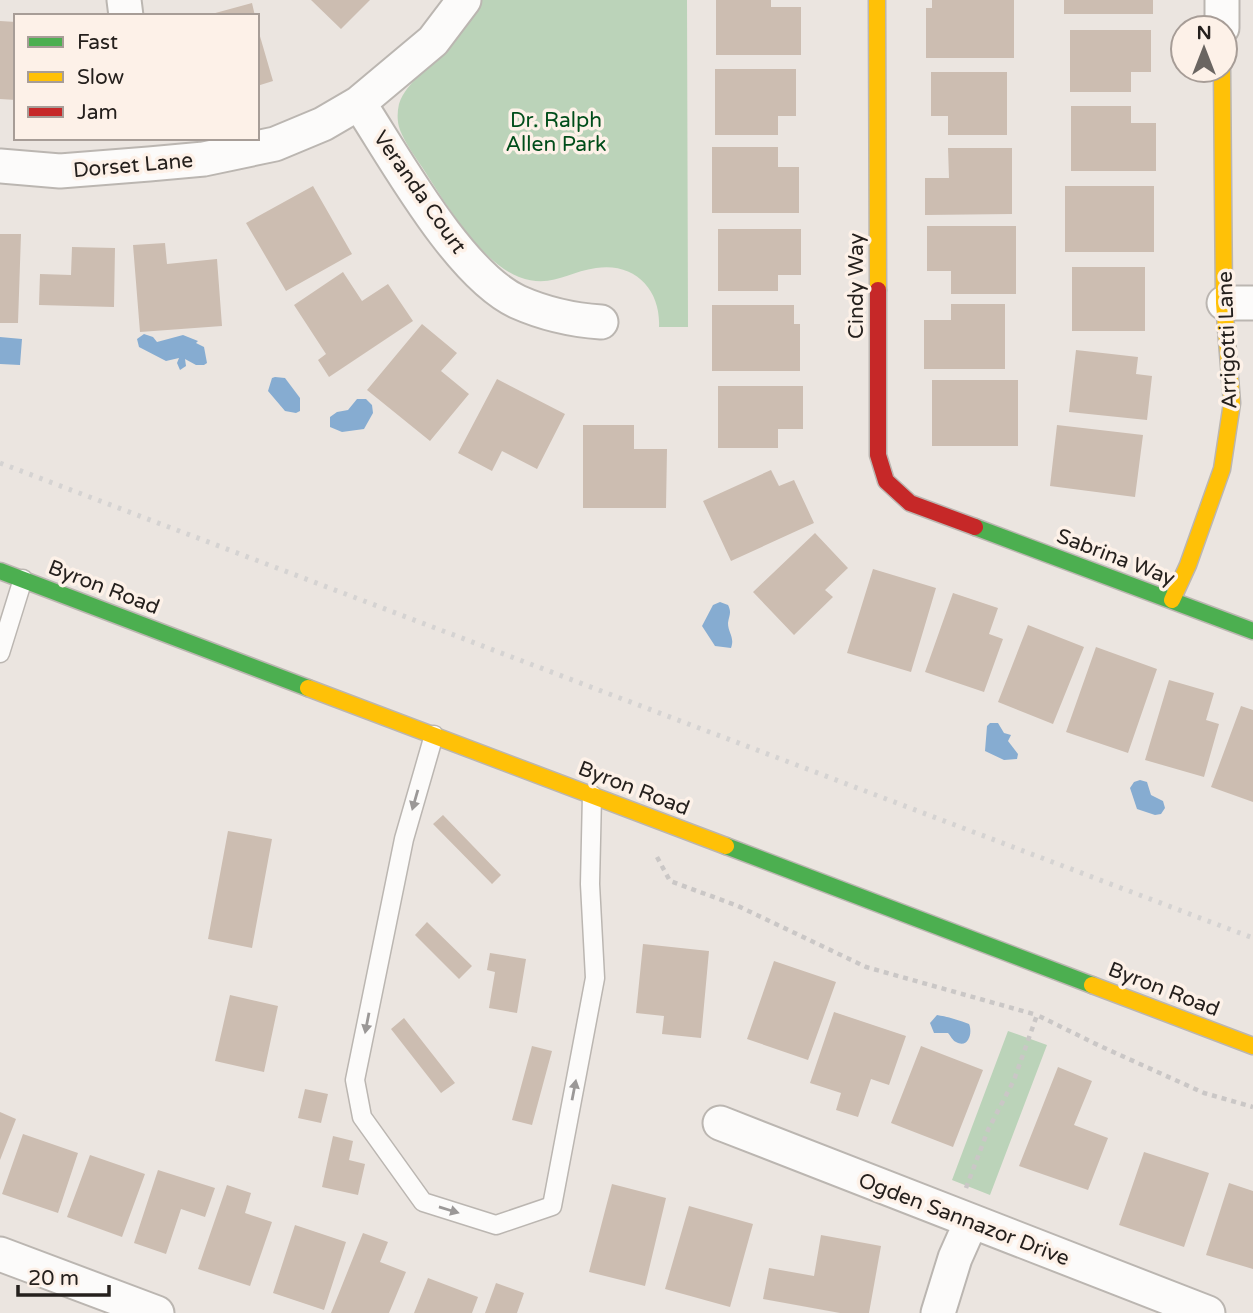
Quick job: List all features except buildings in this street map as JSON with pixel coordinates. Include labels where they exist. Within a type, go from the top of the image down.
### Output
[{"type":"street","name":"Dorset Lane","points":[[0,166],[60,171],[147,151],[204,159],[275,144],[323,124],[359,103],[433,41],[464,0]]},
{"type":"street","name":"Cindy Way","points":[[877,0],[878,455],[886,481],[910,502],[964,523]]},
{"type":"street","name":"Arrigotti Lane","points":[[1171,600],[1188,565],[1222,469],[1232,403],[1238,303],[1223,84]]},
{"type":"street","name":"Veranda Court","points":[[359,103],[450,242],[494,286],[517,301],[567,319],[601,322]]},
{"type":"street","name":"Sabrina Way","points":[[964,523],[1253,631]]},
{"type":"street","name":"Byron Road","points":[[0,571],[1253,1046]]},
{"type":"street","name":"Ogden Sannazor Drive","points":[[720,1123],[1208,1313]]},
{"type":"street","points":[[938,1313],[955,1258],[961,1218]]},
{"type":"street","points":[[0,1254],[157,1313]]},
{"type":"lane","points":[[0,651],[23,579]]},
{"type":"lane","points":[[434,735],[404,839],[355,1080],[362,1117],[423,1202],[496,1225],[552,1206],[595,978],[590,884],[592,795]]},
{"type":"path","points":[[657,857],[670,881],[738,906],[866,967],[1037,1015],[1204,1093],[1253,1107]]},
{"type":"path","points":[[961,1218],[970,1181],[988,1130],[1014,1080],[1037,1015]]},
{"type":"green space","name":"Dr. Ralph Allen Park","points":[[480,0],[687,0],[688,327],[659,327],[655,301],[650,290],[634,274],[623,269],[596,268],[540,281],[519,277],[505,269],[490,258],[464,229],[410,149],[398,121],[398,107],[402,96],[446,48]]},
{"type":"green space","points":[[1008,1031],[1047,1045],[990,1195],[952,1180]]},
{"type":"water","points":[[144,334],[153,337],[157,342],[183,335],[198,341],[196,343],[204,347],[207,363],[196,365],[185,359],[186,366],[180,370],[177,363],[179,358],[166,361],[139,347],[137,339]]},
{"type":"water","points":[[0,337],[22,339],[20,365],[0,364]]},
{"type":"water","points":[[272,378],[285,378],[300,398],[300,411],[285,411],[268,391]]},
{"type":"water","points":[[357,399],[366,399],[372,405],[373,413],[364,429],[342,432],[330,427],[330,417],[337,412],[348,410]]},
{"type":"water","points":[[720,602],[728,605],[730,610],[728,623],[731,648],[715,646],[702,626],[713,605]]},
{"type":"water","points":[[990,723],[998,723],[1004,733],[1011,735],[1008,741],[1018,754],[1017,759],[1004,760],[985,751],[987,726]]},
{"type":"water","points":[[1134,782],[1147,782],[1151,795],[1163,801],[1165,808],[1161,814],[1155,815],[1137,809],[1130,788]]},
{"type":"water","points":[[937,1015],[969,1024],[970,1035],[966,1042],[956,1042],[948,1033],[934,1033],[930,1023]]},
{"type":"railway","points":[[0,463],[1253,938]]},
{"type":"traffic: fast","points":[[975,527],[1253,631]]},
{"type":"traffic: fast","points":[[0,571],[308,688]]},
{"type":"traffic: fast","points":[[726,846],[1092,985]]},
{"type":"traffic: slow","points":[[877,0],[878,290]]},
{"type":"traffic: slow","points":[[1172,600],[1188,565],[1222,469],[1232,403],[1224,303],[1222,84]]},
{"type":"traffic: slow","points":[[308,688],[726,846]]},
{"type":"traffic: slow","points":[[1092,985],[1253,1046]]},
{"type":"traffic: jam","points":[[878,290],[878,455],[886,481],[910,503],[975,527]]}]
